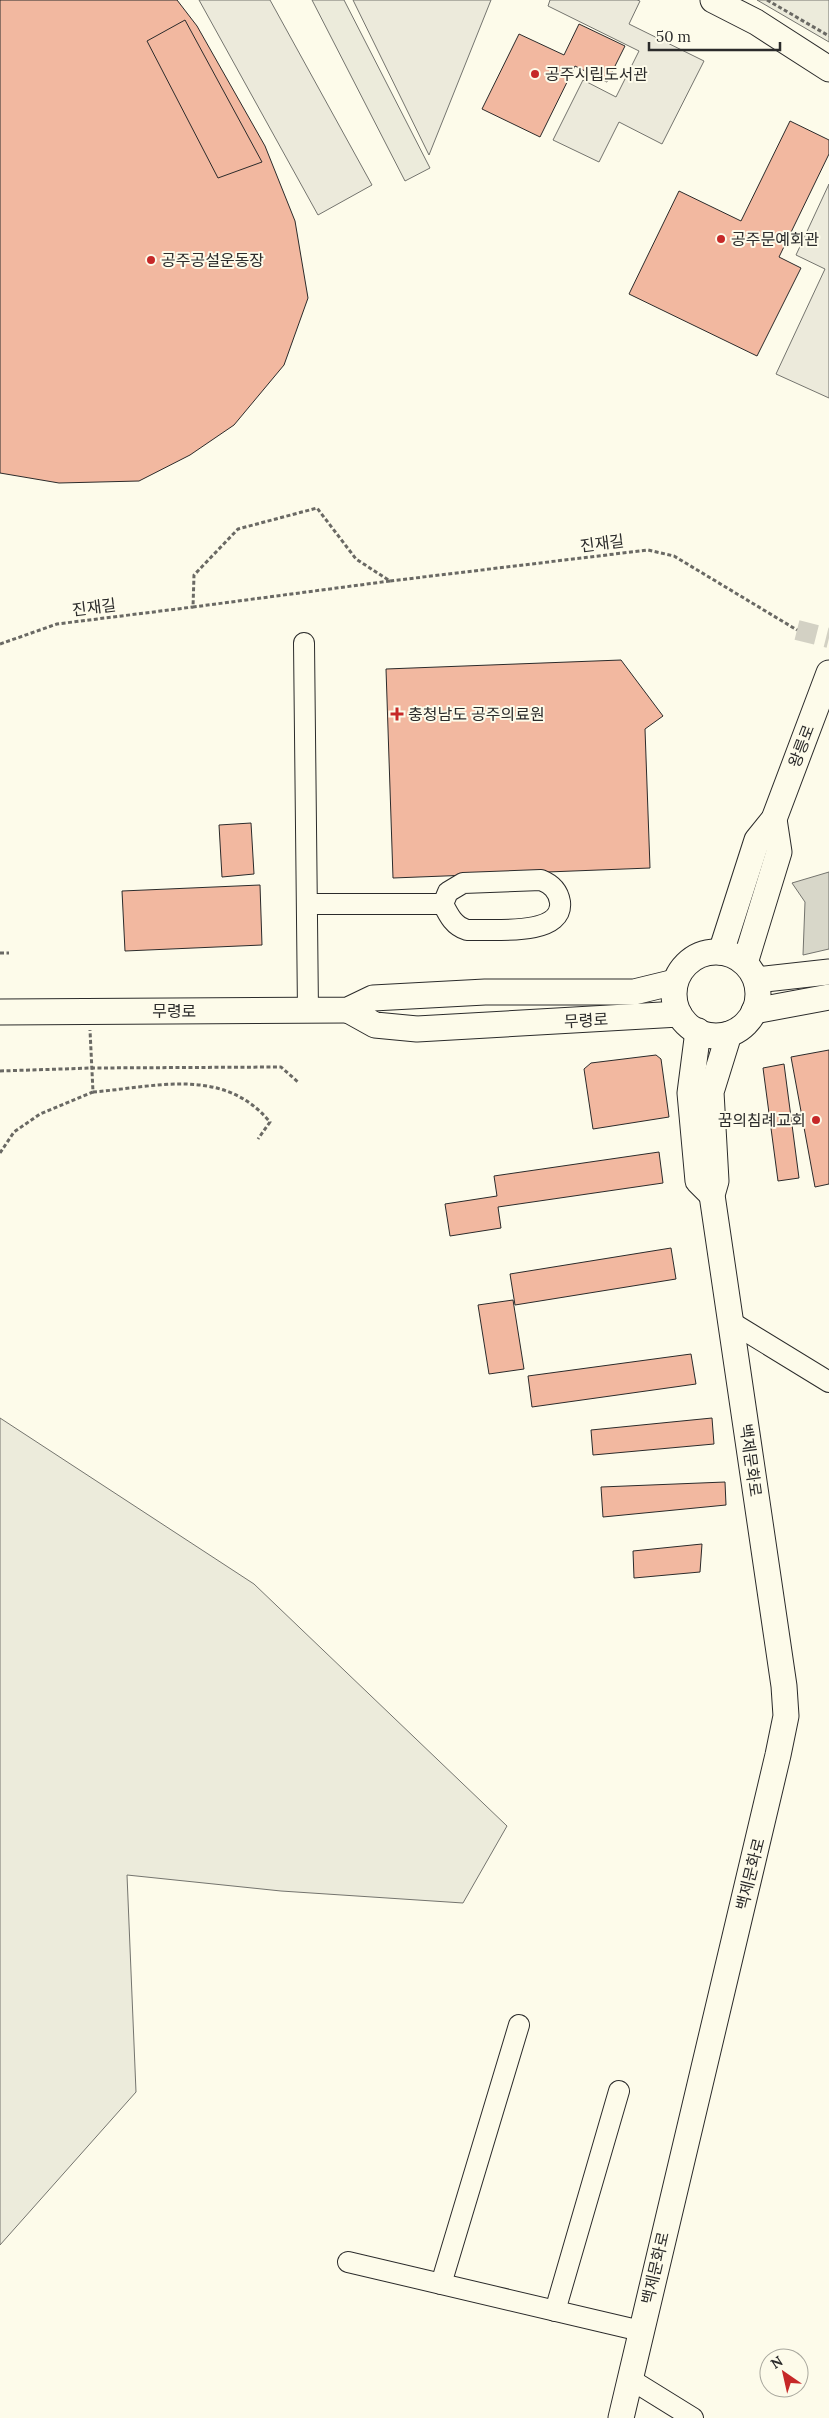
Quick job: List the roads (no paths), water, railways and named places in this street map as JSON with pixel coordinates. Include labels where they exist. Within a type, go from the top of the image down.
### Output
[{"type":"main road","points":[[713,0],[756,22],[829,69]]},
{"type":"main road","name":"왕릉로","points":[[721,952],[757,840],[774,819],[829,673]]},
{"type":"main road","name":"왕릉로","points":[[750,971],[779,852],[774,819]]},
{"type":"main road","points":[[709,952],[721,952],[734,956],[750,971],[757,1000],[754,1011],[748,1021],[729,1034],[708,1035],[698,1031],[687,1025],[679,1014],[675,1004],[675,982],[680,972],[693,959],[709,952]]},
{"type":"main road","points":[[750,971],[829,972]]},
{"type":"main road","name":"무령로","points":[[0,1012],[348,1010],[373,998],[485,992],[634,992],[675,982]]},
{"type":"main road","points":[[754,1011],[829,997]]},
{"type":"main road","name":"무령로","points":[[348,1010],[375,1025],[417,1029],[679,1014]]},
{"type":"main road","name":"백제문화로","points":[[698,1031],[690,1093],[698,1181],[712,1195]]},
{"type":"main road","name":"백제문화로","points":[[621,2418],[786,1716],[783,1676],[712,1195],[716,1181],[710,1092],[729,1034]]},
{"type":"street","points":[[304,643],[308,1011]]},
{"type":"street","points":[[541,880],[551,885],[559,896],[560,905],[557,916],[547,925],[467,930],[460,928],[450,917],[444,904],[448,892],[464,883],[541,880]]},
{"type":"street","points":[[307,904],[444,904]]},
{"type":"street","points":[[731,1322],[829,1382]]},
{"type":"street","points":[[440,2284],[519,2025]]},
{"type":"street","points":[[555,2311],[619,2091]]},
{"type":"street","points":[[348,2262],[641,2331]]},
{"type":"street","points":[[630,2379],[692,2418]]},
{"type":"tunnel","points":[[797,630],[829,638]]},
{"type":"place","name":"공주시립도서관","points":[[535,74]]},
{"type":"place","name":"공주문예회관","points":[[721,239]]},
{"type":"place","name":"공주공설운동장","points":[[151,260]]},
{"type":"place","name":"충청남도 공주의료원","points":[[397,714]]},
{"type":"place","name":"꿈의침례교회","points":[[816,1120]]}]
